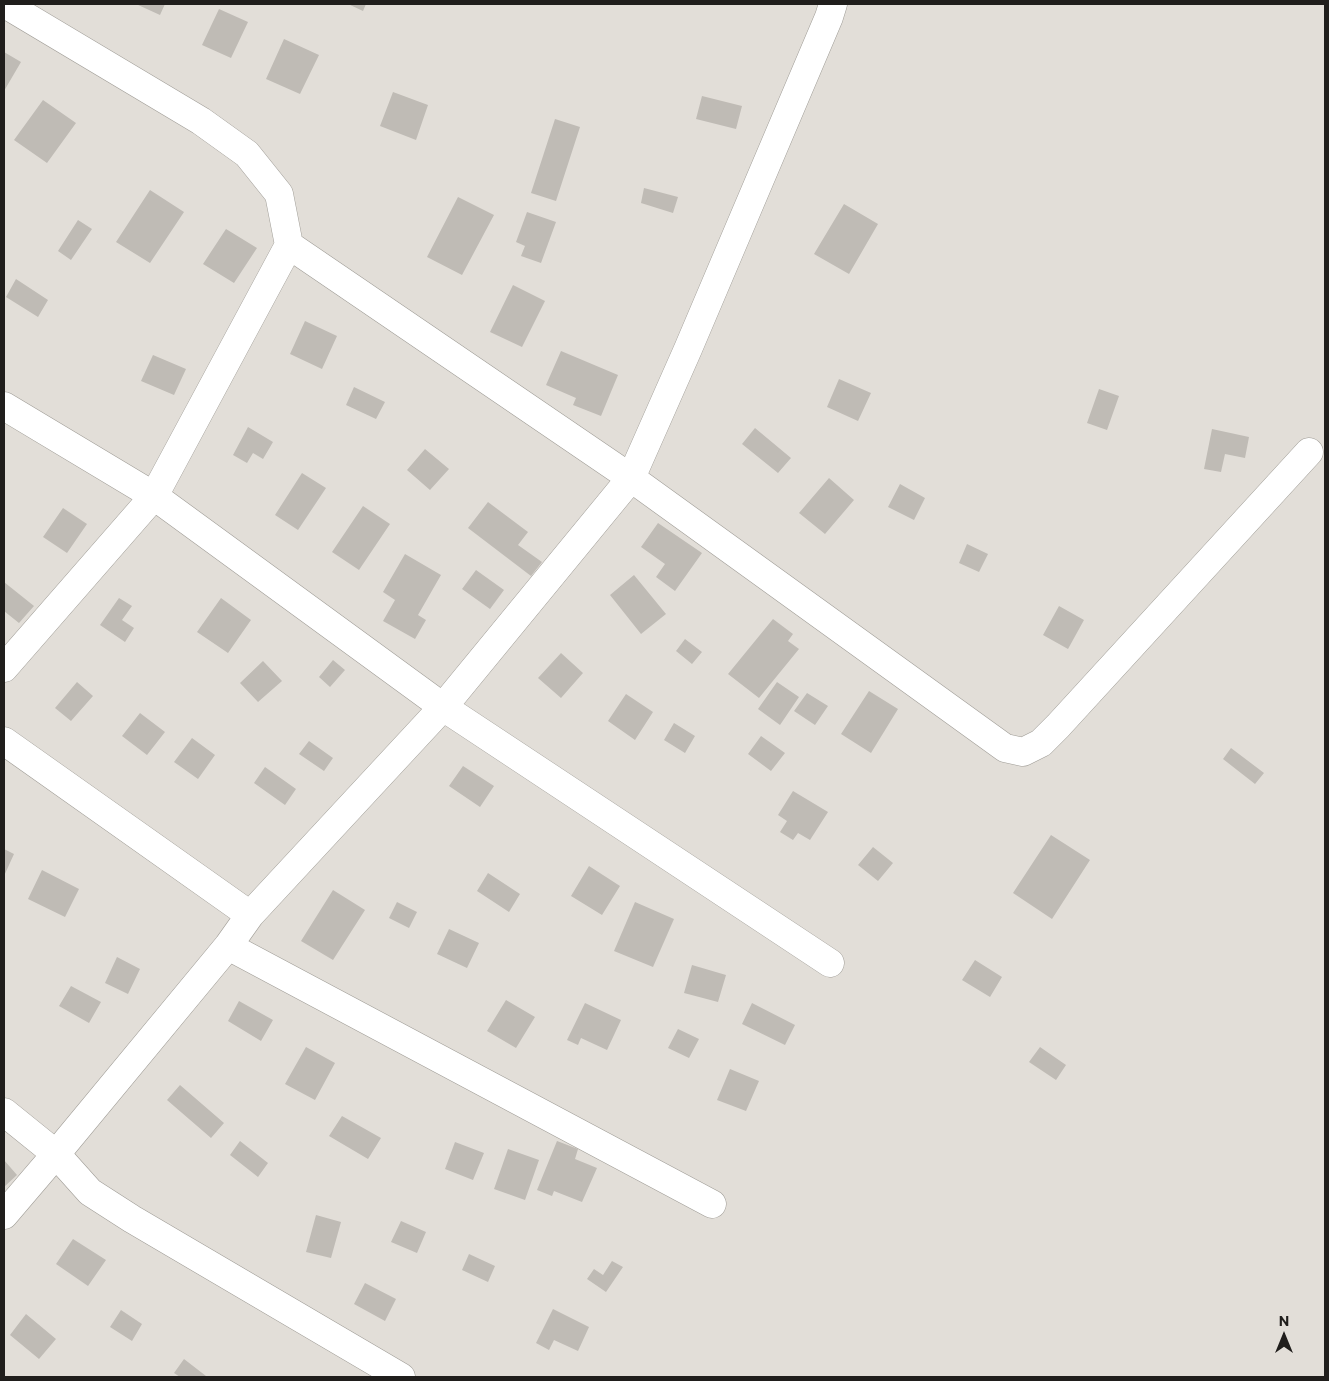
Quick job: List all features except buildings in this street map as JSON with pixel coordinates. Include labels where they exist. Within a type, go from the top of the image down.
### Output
[{"type":"street","points":[[4,668],[154,496],[289,245],[279,194],[247,154],[202,122],[5,4]]},
{"type":"street","points":[[4,1215],[228,946],[250,915],[443,707],[631,478],[688,349],[833,4]]},
{"type":"street","points":[[289,245],[631,478],[1005,748],[1024,752],[1041,743],[1058,726],[1309,452]]},
{"type":"street","points":[[4,406],[154,496],[443,707],[830,963]]},
{"type":"street","points":[[4,741],[250,915]]},
{"type":"street","points":[[228,946],[712,1204]]},
{"type":"street","points":[[4,1112],[56,1154],[90,1192],[140,1224],[401,1377]]}]
